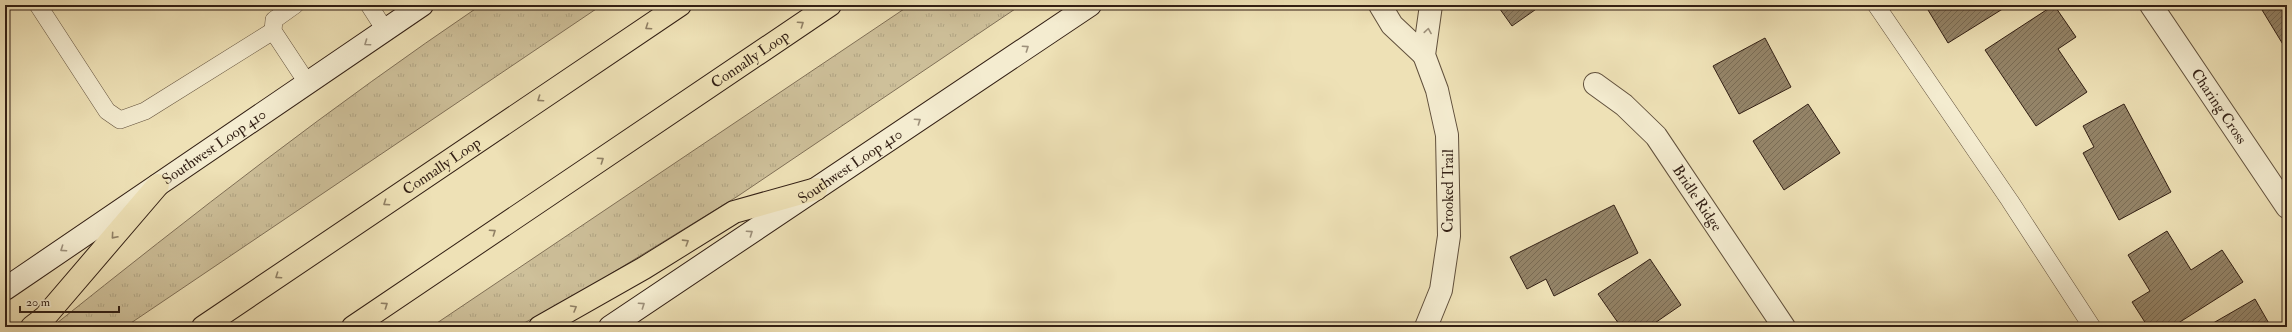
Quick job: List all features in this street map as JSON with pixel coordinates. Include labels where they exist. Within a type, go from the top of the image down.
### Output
[{"type":"highway","name":"Connally Loop","points":[[203,327],[680,5]]},
{"type":"highway","name":"Connally Loop","points":[[353,327],[830,5]]},
{"type":"highway","points":[[32,327],[45,316],[158,185]]},
{"type":"highway","points":[[540,327],[644,268],[734,212],[816,189]]},
{"type":"main road","name":"Southwest Loop 410","points":[[5,289],[422,5]]},
{"type":"main road","name":"Southwest Loop 410","points":[[610,327],[1090,5]]},
{"type":"main road","name":"Crooked Trail","points":[[1380,5],[1392,25],[1424,55],[1437,90],[1447,135],[1449,236],[1441,290],[1426,327]]},
{"type":"main road","name":"Crooked Trail","points":[[1424,55],[1431,5]]},
{"type":"main road","name":"Charing Cross","points":[[2151,5],[2287,207]]},
{"type":"main road","name":"Bridle Ridge","points":[[1595,84],[1624,105],[1656,136],[1784,327]]},
{"type":"lane","points":[[38,5],[108,111],[120,120],[145,111],[273,31]]},
{"type":"lane","points":[[296,5],[274,20],[273,31],[308,84]]},
{"type":"lane","points":[[368,5],[385,30]]},
{"type":"lane","points":[[1876,5],[2010,201],[2092,327]]},
{"type":"green space","points":[[481,5],[602,5],[125,327],[52,327],[317,121]]},
{"type":"green space","points":[[910,5],[1021,5],[738,196],[586,289],[517,327],[431,327]]},
{"type":"building","points":[[1497,5],[1542,5],[1512,26]]},
{"type":"building","points":[[1925,5],[2009,5],[1948,43]]},
{"type":"building","points":[[2054,5],[2076,37],[2058,49],[2087,92],[2036,126],[1985,50]]},
{"type":"building","points":[[2259,5],[2287,5],[2287,51]]},
{"type":"building","points":[[1765,38],[1791,87],[1739,114],[1713,66]]},
{"type":"building","points":[[1808,104],[1840,153],[1784,190],[1753,141]]},
{"type":"building","points":[[2124,104],[2171,192],[2119,220],[2083,153],[2094,147],[2083,126]]},
{"type":"building","points":[[1614,205],[1638,253],[1554,296],[1546,279],[1527,289],[1510,257]]},
{"type":"building","points":[[2167,231],[2191,270],[2222,250],[2243,282],[2172,327],[2148,327],[2132,302],[2150,291],[2128,255]]},
{"type":"building","points":[[1650,259],[1681,305],[1649,327],[1621,327],[1598,294]]},
{"type":"building","points":[[2255,299],[2271,327],[2208,326]]}]
